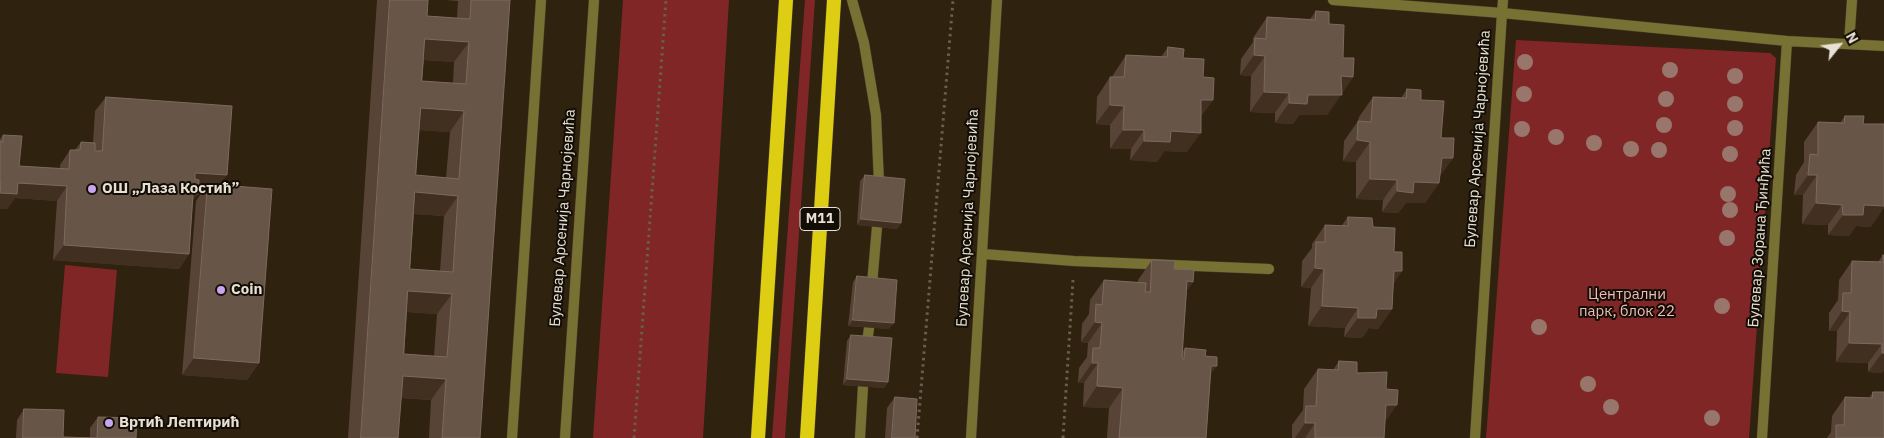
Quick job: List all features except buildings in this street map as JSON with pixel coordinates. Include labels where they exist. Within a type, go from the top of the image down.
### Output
[{"type":"highway","points":[[758,438],[786,0]]},
{"type":"highway","name":"M11","points":[[806,438],[834,0]]},
{"type":"street","points":[[512,438],[541,0]]},
{"type":"street","name":"Булевар Арсенија Чарнојевића","points":[[565,438],[594,0]]},
{"type":"street","points":[[852,0],[864,43],[876,115],[879,183]]},
{"type":"street","name":"Булевар Арсенија Чарнојевића","points":[[971,438],[996,0]]},
{"type":"street","name":"Булевар Арсенија Чарнојевића","points":[[1332,0],[1502,13],[1475,438]]},
{"type":"street","points":[[1503,0],[1502,13],[1787,41],[1884,46]]},
{"type":"street","points":[[1849,44],[1852,0]]},
{"type":"street","name":"Булевар Зорана Ђинђића","points":[[1762,438],[1787,41]]},
{"type":"street","points":[[872,284],[877,227]]},
{"type":"street","points":[[983,254],[1074,262],[1269,270]]},
{"type":"street","points":[[867,343],[869,328]]},
{"type":"street","points":[[860,438],[863,386]]},
{"type":"path","points":[[634,438],[666,0]]},
{"type":"path","points":[[917,438],[953,0]]},
{"type":"path","points":[[1062,438],[1074,262]]},
{"type":"green space","points":[[623,0],[729,0],[703,438],[593,438]]},
{"type":"green space","points":[[805,0],[815,0],[785,438],[772,438]]},
{"type":"green space","name":"Централни парк, блок 22","points":[[1516,40],[1770,53],[1776,58],[1749,438],[1486,438]]},
{"type":"green space","points":[[65,265],[117,270],[108,377],[56,373]]},
{"type":"place","name":"ОШ „Лаза Костић”","points":[[92,189]]},
{"type":"place","name":"Coin","points":[[221,290]]},
{"type":"place","name":"Вртић Лептирић","points":[[109,423]]}]
